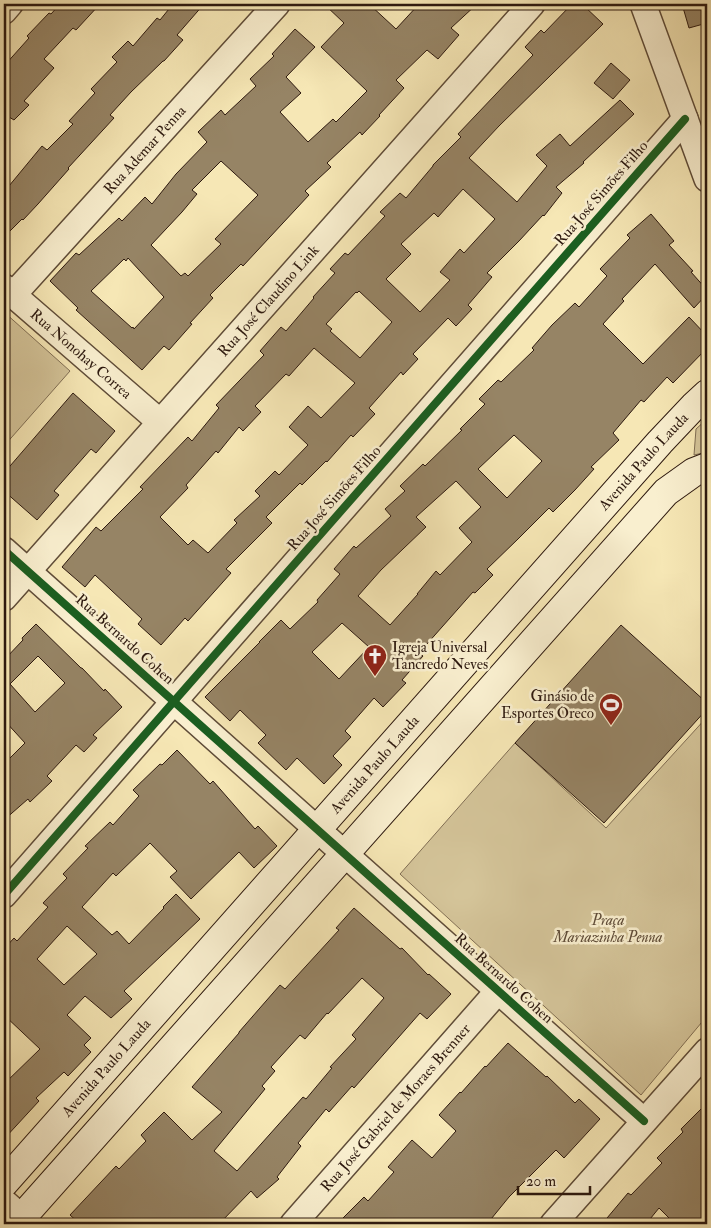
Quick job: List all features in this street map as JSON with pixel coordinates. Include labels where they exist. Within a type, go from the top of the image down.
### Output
[{"type":"main road","name":"Avenida Paulo Lauda","points":[[4,1183],[660,442],[707,394]]},
{"type":"main road","points":[[17,1217],[345,854],[666,492],[694,472],[707,468]]},
{"type":"street","points":[[4,11],[10,4]]},
{"type":"street","name":"Rua Ademar Penna","points":[[9,291],[277,4]]},
{"type":"street","name":"Rua José Claudino Link","points":[[4,598],[532,4]]},
{"type":"street","points":[[643,4],[707,179]]},
{"type":"street","name":"Rua José Simões Filho","points":[[4,895],[685,119]]},
{"type":"street","name":"Rua Nonohay Correa","points":[[9,291],[160,422]]},
{"type":"street","name":"Rua Bernardo Cohen","points":[[4,550],[644,1121]]},
{"type":"street","name":"Rua José Gabriel de Moraes Brenner","points":[[293,1224],[498,990]]},
{"type":"street","points":[[553,1224],[707,1051]]},
{"type":"green space","points":[[4,312],[70,371],[4,446]]},
{"type":"green space","points":[[707,419],[707,452],[694,455],[696,429]]},
{"type":"green space","name":"Praça Mariazinha Penna","points":[[707,717],[707,1016],[641,1095],[400,874],[515,743],[606,828]]},
{"type":"building","points":[[60,4],[100,4],[76,30],[73,28],[44,59],[54,68],[24,101],[29,105],[14,120],[9,117],[4,123],[4,66],[29,38],[27,36]]},
{"type":"building","points":[[173,4],[204,4],[177,35],[183,40],[110,115],[114,118],[38,204],[4,237],[4,192],[42,146],[47,150],[73,124],[69,121],[95,93],[91,89],[117,62],[112,57],[128,41],[133,46],[157,18],[160,20]]},
{"type":"building","points":[[324,4],[369,4],[396,29],[419,4],[477,4],[451,28],[459,35],[438,59],[427,50],[396,80],[404,88],[380,116],[362,135],[360,132],[327,163],[331,167],[305,191],[309,195],[243,266],[241,264],[210,295],[213,298],[169,350],[164,346],[142,370],[76,310],[78,308],[50,281],[76,253],[79,255],[119,218],[122,221],[145,197],[152,204],[176,174],[207,142],[198,132],[221,110],[225,115],[256,86],[250,79],[274,56],[272,54],[295,29],[315,47],[286,77],[301,93],[280,112],[308,142],[333,119],[336,122],[367,91],[321,47],[344,23]],"holes":[[[221,161],[258,195],[215,239],[221,244],[188,276],[185,273],[181,276],[151,245],[197,194],[192,190]],[[128,258],[164,297],[134,329],[91,291],[124,259],[126,261]]]},
{"type":"building","points":[[572,4],[582,4],[603,24],[469,158],[517,202],[547,166],[536,155],[560,134],[570,146],[620,100],[634,114],[584,163],[556,187],[562,193],[544,216],[487,273],[492,277],[468,305],[472,309],[456,326],[448,318],[413,354],[418,359],[403,375],[401,372],[369,408],[375,414],[353,437],[351,435],[327,462],[302,485],[300,483],[266,517],[272,523],[226,569],[231,573],[188,621],[185,618],[161,645],[138,624],[142,619],[95,575],[85,587],[62,567],[96,527],[101,531],[143,489],[140,487],[188,437],[192,441],[219,408],[216,405],[264,355],[260,351],[281,327],[286,331],[335,273],[330,269],[345,253],[348,255],[385,216],[380,212],[400,193],[406,198],[433,165],[461,137],[458,134],[533,55],[525,47],[541,30],[544,33]],"holes":[[[463,189],[495,219],[464,253],[460,249],[440,272],[450,280],[420,312],[386,279],[411,254],[401,244],[434,213],[438,217]],[[359,291],[392,322],[360,358],[330,331],[332,329],[326,324]],[[314,348],[355,383],[321,418],[308,406],[289,427],[308,445],[279,475],[275,471],[255,491],[260,496],[234,520],[237,523],[208,553],[193,540],[188,545],[160,517],[188,488],[186,485],[216,451],[218,453],[239,427],[243,431],[261,412],[255,406],[286,374],[289,376]]]},
{"type":"building","points":[[682,4],[707,4],[707,23],[689,28]]},
{"type":"building","points":[[611,63],[630,80],[613,99],[594,83]]},
{"type":"building","points":[[651,214],[674,241],[669,245],[693,271],[691,272],[707,290],[707,294],[694,308],[655,264],[622,299],[624,301],[603,324],[643,364],[689,317],[707,336],[707,348],[673,383],[667,377],[644,402],[641,400],[613,433],[619,440],[591,467],[594,469],[575,490],[553,512],[549,508],[487,569],[493,575],[475,593],[473,592],[419,653],[423,656],[402,680],[406,683],[383,707],[374,698],[345,731],[351,737],[333,756],[342,765],[324,784],[297,758],[286,770],[258,743],[266,735],[240,710],[230,721],[205,697],[281,620],[290,629],[318,602],[317,600],[340,574],[334,569],[354,546],[356,548],[391,516],[385,509],[405,491],[400,486],[423,464],[425,466],[462,430],[460,429],[485,404],[479,399],[498,380],[501,382],[534,350],[532,348],[552,325],[575,303],[579,307],[607,276],[600,269],[630,238],[627,235]],"holes":[[[514,435],[542,461],[507,498],[478,469]],[[456,481],[481,507],[459,528],[472,542],[440,575],[436,571],[390,625],[358,596],[381,570],[426,527],[416,517]],[[342,623],[369,647],[339,679],[312,652]]]},
{"type":"building","points":[[73,393],[115,431],[96,453],[91,449],[54,491],[59,495],[37,520],[4,491],[4,473]]},
{"type":"building","points":[[36,624],[122,707],[93,735],[97,738],[84,752],[76,745],[47,776],[52,781],[30,802],[28,799],[4,820],[4,764],[25,743],[4,720],[4,660],[23,640],[22,638]],"holes":[[[38,656],[65,683],[35,712],[10,684]]]},
{"type":"building","name":"Ginásio de Esportes Oreco","points":[[621,625],[707,703],[707,709],[604,823],[515,743]]},
{"type":"building","points":[[177,750],[210,784],[213,781],[255,829],[258,826],[277,846],[254,868],[239,852],[191,899],[170,877],[177,871],[150,843],[116,876],[113,873],[82,907],[112,935],[117,931],[129,944],[176,894],[200,919],[124,991],[132,999],[111,1018],[85,996],[67,1015],[91,1038],[84,1045],[91,1052],[68,1076],[64,1072],[36,1098],[39,1101],[4,1139],[4,1084],[40,1049],[4,1015],[4,949],[14,938],[17,941],[48,907],[43,903],[67,878],[63,874],[88,848],[85,846],[110,822],[113,825],[139,796],[133,790],[160,764],[162,765]],"holes":[[[67,926],[97,954],[64,985],[37,959]]]},
{"type":"building","points":[[354,908],[400,949],[402,948],[428,975],[451,994],[427,1019],[420,1013],[354,1088],[352,1086],[329,1112],[326,1109],[298,1143],[301,1146],[277,1177],[279,1179],[257,1198],[251,1191],[219,1224],[80,1224],[70,1215],[116,1166],[119,1169],[146,1141],[141,1135],[164,1112],[192,1140],[222,1112],[192,1087],[280,985],[285,989],[339,930],[336,928]],"holes":[[[362,978],[384,998],[352,1035],[356,1039],[330,1067],[332,1068],[306,1099],[303,1097],[237,1171],[214,1151],[265,1089],[262,1086],[275,1071],[271,1067],[300,1035],[305,1039],[327,1013]]]},
{"type":"building","points":[[508,1043],[575,1103],[579,1099],[600,1119],[564,1158],[556,1150],[509,1197],[487,1224],[337,1224],[364,1197],[368,1201],[394,1172],[388,1167],[412,1140],[432,1158],[456,1131],[439,1115]]},
{"type":"building","points":[[707,1103],[707,1224],[675,1224],[659,1208],[646,1224],[602,1224],[628,1193],[631,1195],[662,1163],[657,1158],[683,1132],[681,1129]]},
{"type":"cycle path","points":[[4,895],[685,119]]},
{"type":"cycle path","points":[[4,550],[644,1121]]},
{"type":"place","name":"Igreja Universal Tancredo Neves","points":[[375,677]]},
{"type":"place","name":"Ginásio de Esportes Oreco","points":[[611,726]]}]
